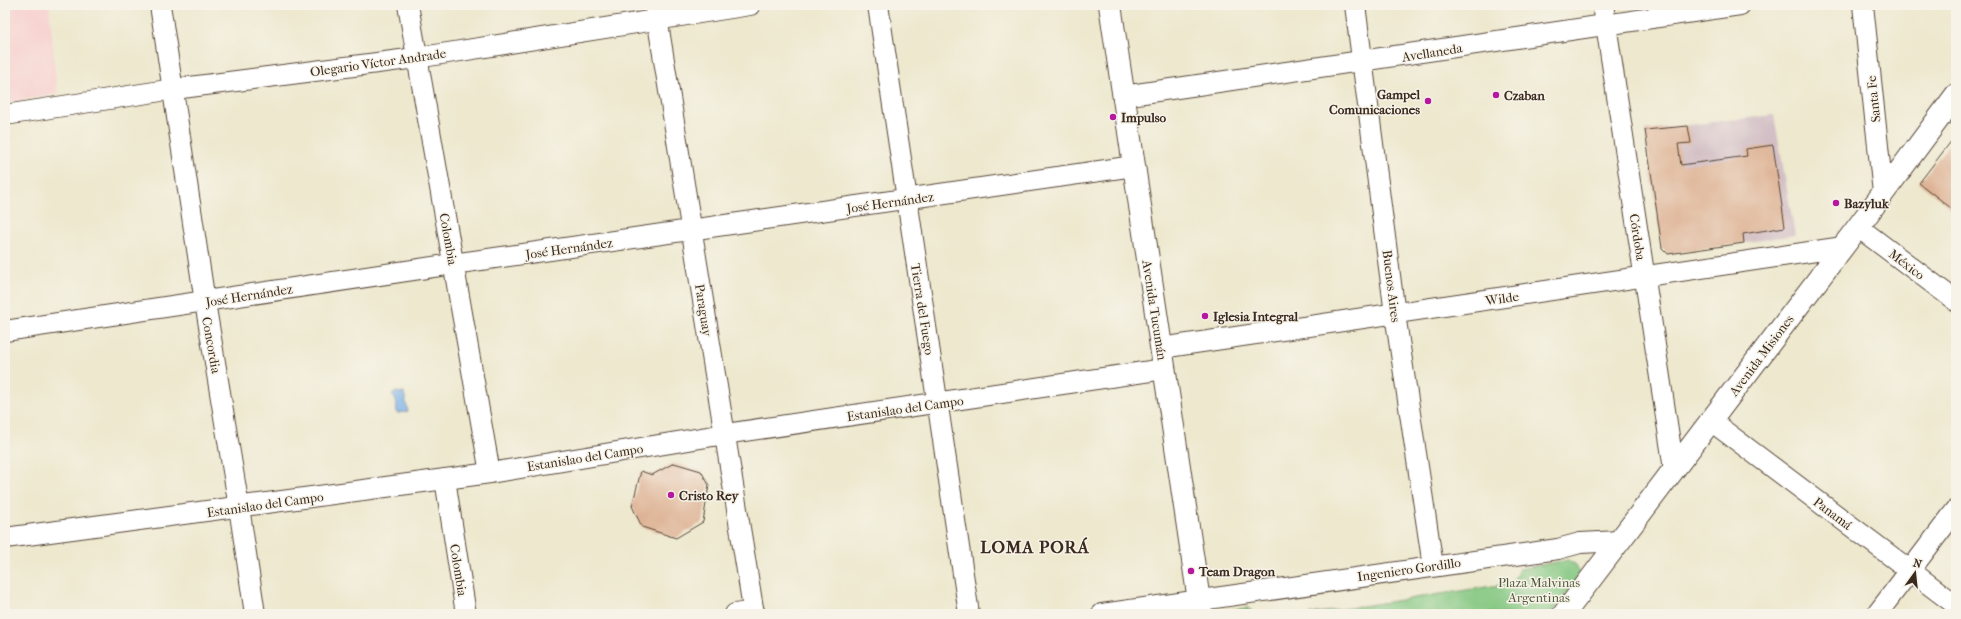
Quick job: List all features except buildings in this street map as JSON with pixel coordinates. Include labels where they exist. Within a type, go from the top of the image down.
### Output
[{"type":"main road","name":"Avenida Tucumán","points":[[1110,5],[1200,607]]},
{"type":"main road","name":"Avenida Misiones","points":[[1566,613],[1956,95]]},
{"type":"street","name":"Concordia","points":[[160,5],[205,302],[255,614]]},
{"type":"street","name":"Colombia","points":[[408,5],[416,58],[490,472]]},
{"type":"street","name":"Olegario Víctor Andrade","points":[[5,115],[174,90],[416,58],[656,12],[750,5]]},
{"type":"street","name":"Tierra del Fuego","points":[[878,5],[969,614]]},
{"type":"street","name":"Buenos Aires","points":[[1355,5],[1395,314],[1433,566]]},
{"type":"street","name":"Córdoba","points":[[1603,5],[1674,469]]},
{"type":"street","name":"Avellaneda","points":[[1123,96],[1363,62],[1740,5]]},
{"type":"street","name":"Santa Fe","points":[[1863,5],[1883,193]]},
{"type":"street","name":"Paraguay","points":[[656,12],[725,434],[748,613]]},
{"type":"street","name":"José Hernández","points":[[5,332],[453,264],[691,231],[1134,166]]},
{"type":"street","name":"México","points":[[1858,227],[1956,301]]},
{"type":"street","name":"Wilde","points":[[1161,348],[1843,247]]},
{"type":"street","name":"Estanislao del Campo","points":[[5,538],[490,472],[725,434],[1164,370]]},
{"type":"street","name":"Panamá","points":[[1711,421],[1956,605]]},
{"type":"street","name":"Colombia","points":[[445,478],[466,614]]},
{"type":"street","points":[[1877,614],[1956,510]]},
{"type":"street","name":"Ingeniero Gordillo","points":[[1102,614],[1200,607],[1433,566],[1558,548],[1580,543],[1620,541]]},
{"type":"shaded area","points":[[5,5],[49,5],[57,94],[5,103]]},
{"type":"shaded area","points":[[1774,115],[1795,235],[1668,254],[1662,248],[1645,130]]},
{"type":"green space","name":"Plaza Malvinas Argentinas","points":[[1568,560],[1576,565],[1581,575],[1551,614],[1310,614],[1512,583],[1519,569]]},
{"type":"green space","points":[[1248,608],[1255,614],[1223,614],[1226,611]]},
{"type":"water","points":[[396,392],[404,393],[408,412],[397,413],[396,400],[392,395]]},
{"type":"place","name":"Czaban","points":[[1496,95]]},
{"type":"place","name":"Gampel Comunicaciones","points":[[1428,101]]},
{"type":"place","name":"Impulso","points":[[1113,117]]},
{"type":"place","name":"Bazyluk","points":[[1836,203]]},
{"type":"place","name":"Iglesia Integral","points":[[1205,316]]},
{"type":"place","name":"Cristo Rey","points":[[671,495]]},
{"type":"place","name":"Team Dragon","points":[[1191,571]]},
{"type":"district","name":"LOMA PORÁ","points":[[1035,547]]}]
